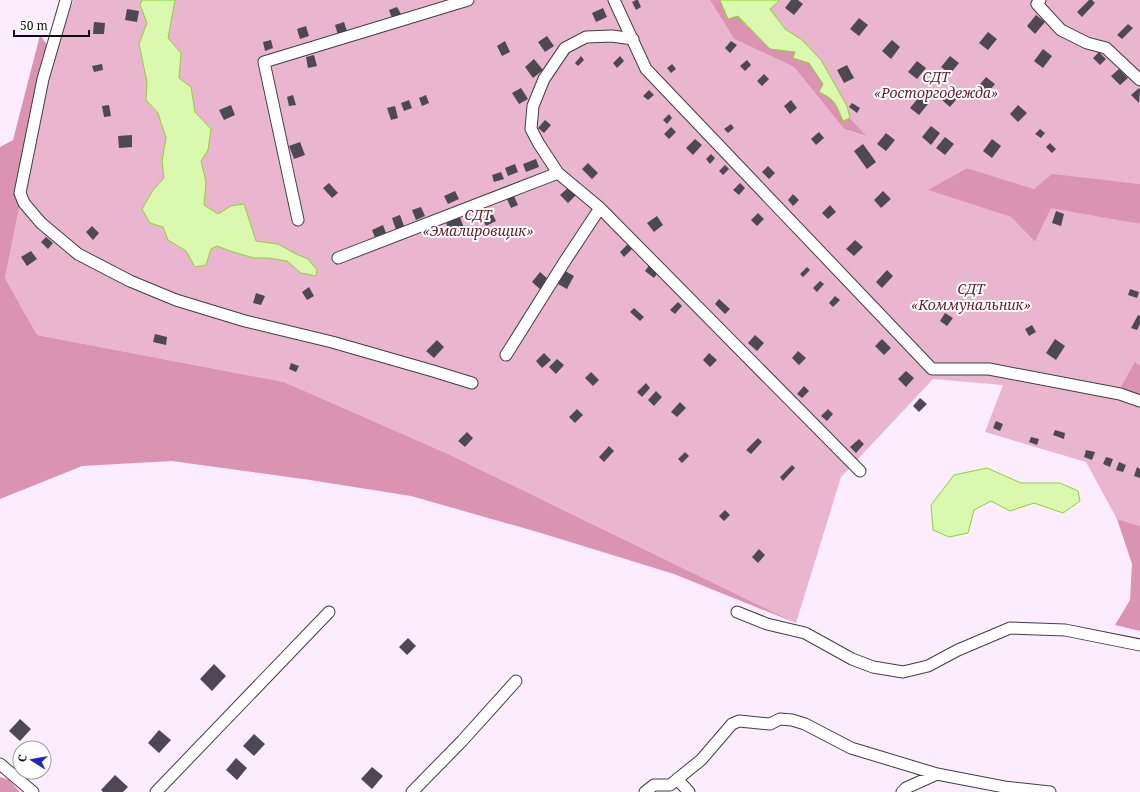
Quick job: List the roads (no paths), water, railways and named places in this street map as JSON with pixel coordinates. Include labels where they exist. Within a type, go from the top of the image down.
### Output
[{"type":"street","points":[[66,0],[42,79],[20,193],[24,203],[42,223],[78,254],[130,281],[176,300],[245,321],[332,342],[472,383]]},
{"type":"street","points":[[298,220],[264,62],[468,0]]},
{"type":"street","points":[[614,0],[646,69],[932,369],[989,369],[1120,394],[1140,401]]},
{"type":"street","points":[[1040,0],[1037,4],[1061,30],[1087,43],[1106,48],[1140,80]]},
{"type":"street","points":[[632,39],[612,36],[586,37],[565,48],[544,78],[533,106],[531,129],[558,173],[600,208],[860,471]]},
{"type":"street","points":[[338,258],[558,173]]},
{"type":"street","points":[[506,355],[600,208]]},
{"type":"street","points":[[156,792],[329,612]]},
{"type":"street","points":[[737,612],[767,624],[805,633],[852,659],[873,667],[903,672],[928,666],[958,650],[1010,628],[1065,630],[1140,646]]},
{"type":"street","points":[[412,792],[462,741],[516,681]]},
{"type":"street","points":[[646,792],[654,785],[670,785],[702,760],[732,724],[739,721],[770,724],[780,719],[792,720],[805,724],[851,748],[937,774],[1004,787],[1050,792]]},
{"type":"street","points":[[0,764],[33,792]]},
{"type":"street","points":[[902,792],[906,788],[937,774]]},
{"type":"street","points":[[677,779],[689,792]]},
{"type":"park label","name":"СДТ «Росторгодежда»","points":[[936,86]]},
{"type":"park label","name":"СДТ «Эмалировщик»","points":[[478,224]]},
{"type":"park label","name":"СДТ «Коммунальник»","points":[[971,298]]}]
